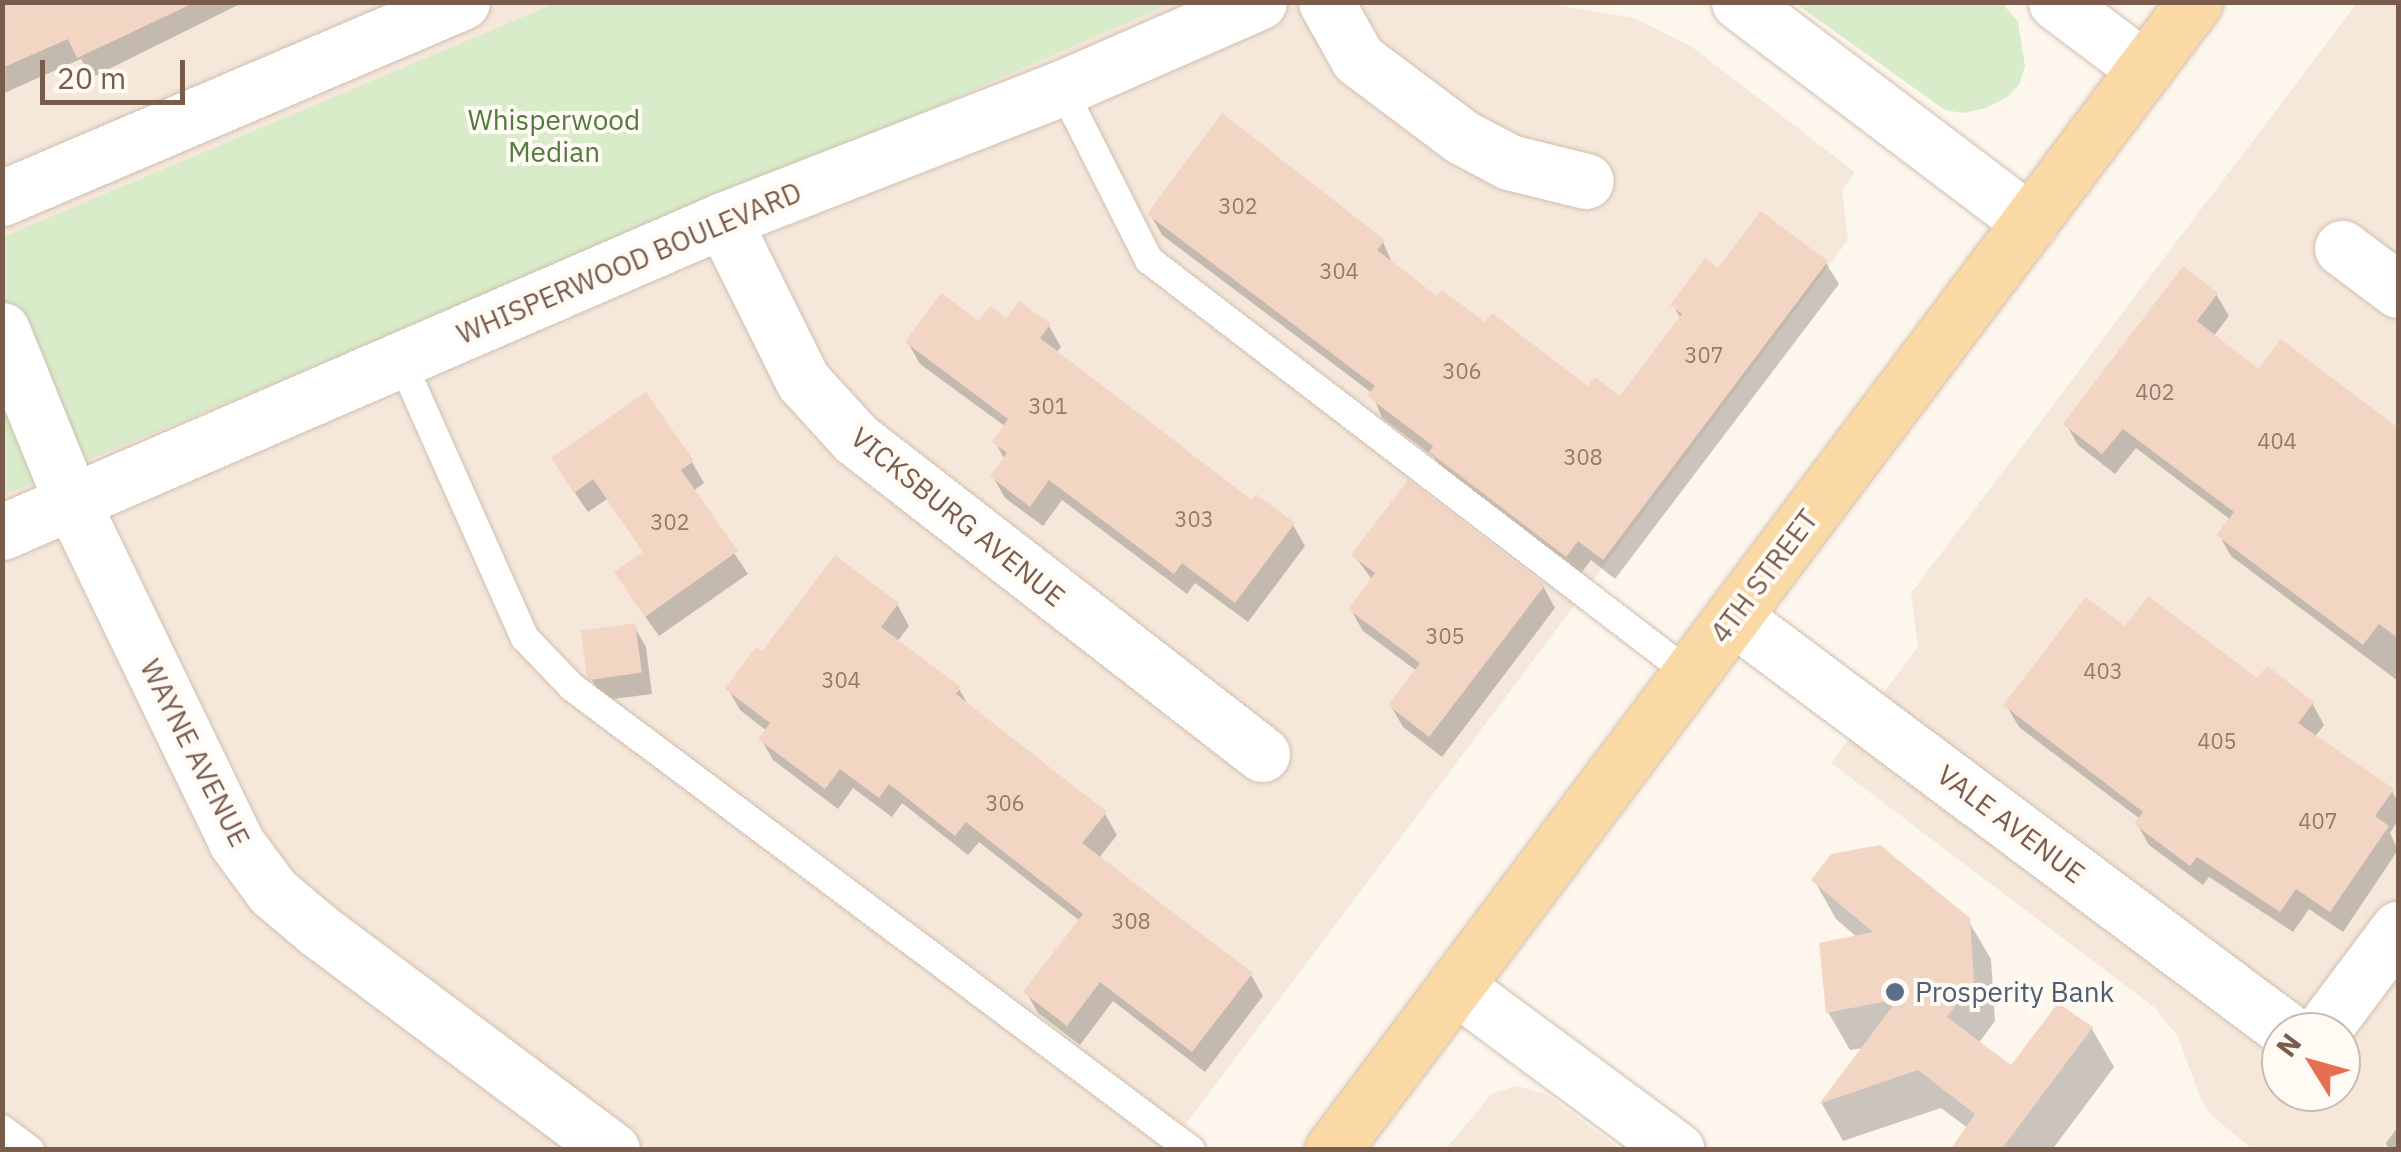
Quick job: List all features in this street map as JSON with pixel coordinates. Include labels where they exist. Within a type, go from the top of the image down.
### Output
[{"type":"main road","name":"4TH STREET","points":[[1332,1150],[2196,2]]},
{"type":"street","points":[[2,198],[462,2]]},
{"type":"street","name":"WHISPERWOOD BOULEVARD","points":[[2,532],[723,220],[1062,88],[1259,2]]},
{"type":"street","points":[[1326,2],[1358,59],[1462,138],[1509,162],[1586,182]]},
{"type":"street","points":[[1739,2],[2030,222]]},
{"type":"street","points":[[2056,2],[2145,69]]},
{"type":"street","name":"VICKSBURG AVENUE","points":[[723,220],[802,382],[856,439],[1262,754]]},
{"type":"street","points":[[2342,248],[2398,290]]},
{"type":"street","name":"WAYNE AVENUE","points":[[2,330],[72,502],[236,842],[273,892],[612,1150]]},
{"type":"street","name":"VALE AVENUE","points":[[1733,617],[2262,1012]]},
{"type":"street","points":[[2336,1012],[2398,929]]},
{"type":"street","points":[[1455,986],[1677,1150]]},
{"type":"lane","points":[[1062,88],[1149,260],[1690,674]]},
{"type":"lane","points":[[401,360],[525,638],[572,686],[1191,1150]]},
{"type":"lane","points":[[2,1129],[30,1150]]},
{"type":"shaded area","points":[[2,3],[1546,3],[1634,18],[1692,47],[1855,172],[1842,190],[1848,240],[1167,1149],[3,1149]]},
{"type":"shaded area","points":[[2357,3],[2398,3],[2398,1149],[2252,1149],[2211,1115],[2200,1097],[2178,1037],[2155,1008],[1831,763],[1918,647],[1911,593]]},
{"type":"shaded area","points":[[1517,1086],[1546,1094],[1620,1149],[1446,1149],[1492,1093]]},
{"type":"green space","name":"Whisperwood Median","points":[[556,3],[1172,3],[758,184],[3,495],[3,237]]},
{"type":"green space","points":[[1795,3],[2002,3],[2018,22],[2025,66],[2019,85],[1986,108],[1963,113],[1945,110]]},
{"type":"building","points":[[2,2],[196,2],[77,58],[68,39],[2,68]]},
{"type":"building","points":[[1222,113],[1385,240],[1377,250],[1437,296],[1442,290],[1485,322],[1492,313],[1588,386],[1595,377],[1620,396],[1682,314],[1670,305],[1705,258],[1718,268],[1761,211],[1828,261],[1603,560],[1578,541],[1566,557],[1429,452],[1433,446],[1367,396],[1375,386],[1147,214]]},
{"type":"building","points":[[2183,266],[2218,293],[2197,321],[2259,369],[2281,339],[2398,428],[2398,638],[2379,624],[2363,645],[2216,535],[2234,512],[2123,429],[2102,454],[2063,424]]},
{"type":"building","points":[[941,293],[979,321],[990,306],[1006,318],[1019,301],[1051,324],[1040,338],[1252,500],[1256,494],[1295,523],[1235,603],[1182,563],[1174,574],[1049,480],[1030,507],[990,476],[1007,453],[992,442],[1008,419],[905,342]]},
{"type":"building","points":[[646,392],[694,461],[681,470],[738,551],[645,617],[614,572],[643,552],[593,479],[574,493],[551,458]]},
{"type":"building","points":[[1408,480],[1545,585],[1429,737],[1388,705],[1420,663],[1348,609],[1375,573],[1351,555]]},
{"type":"building","points":[[835,555],[899,603],[881,627],[961,687],[956,694],[1107,812],[1082,843],[1253,973],[1192,1052],[1100,982],[1067,1026],[1023,992],[1083,914],[966,822],[955,836],[889,784],[879,798],[840,769],[825,789],[758,739],[770,723],[725,689],[756,647],[762,651]]},
{"type":"building","points":[[2148,596],[2257,678],[2267,666],[2314,702],[2298,723],[2394,789],[2375,816],[2389,826],[2330,912],[2296,889],[2280,912],[2197,857],[2190,866],[2134,824],[2143,812],[2003,705],[2086,597],[2125,626]]},
{"type":"building","points":[[635,623],[642,673],[587,680],[581,631]]},
{"type":"building","name":"Prosperity Bank","points":[[1880,845],[1970,918],[1974,981],[1947,1017],[2011,1065],[2058,1003],[2093,1027],[2001,1150],[1950,1150],[1975,1114],[1918,1070],[1819,1104],[1898,999],[1826,1013],[1819,943],[1873,932],[1811,880],[1831,854]]},
{"type":"place","name":"Prosperity Bank","points":[[1895,992]]}]
